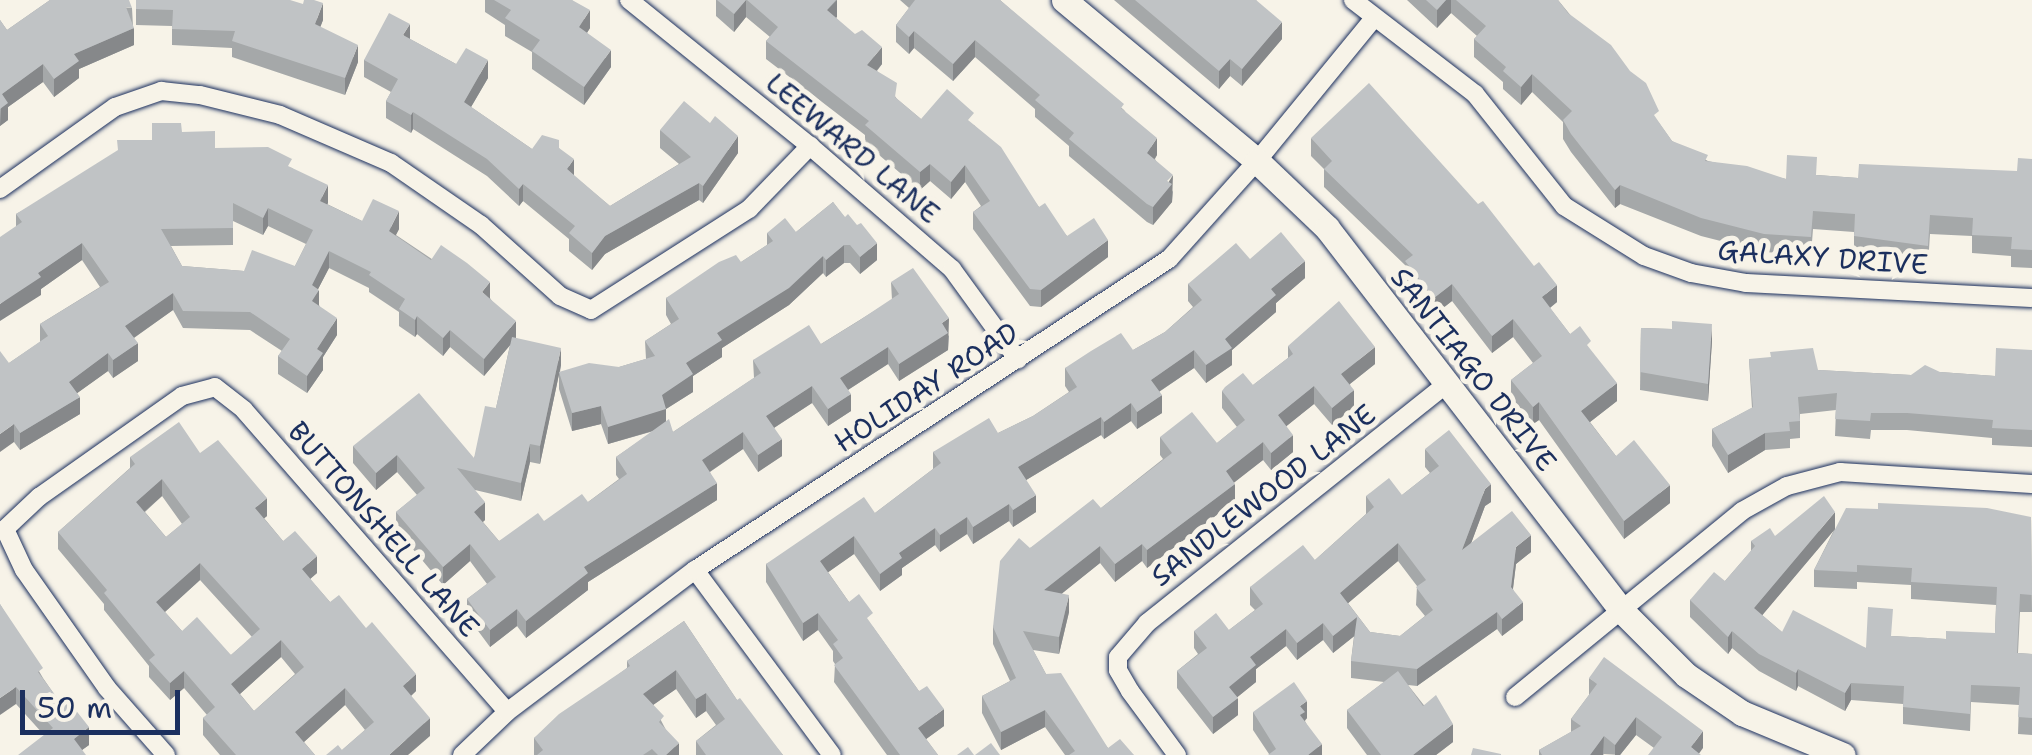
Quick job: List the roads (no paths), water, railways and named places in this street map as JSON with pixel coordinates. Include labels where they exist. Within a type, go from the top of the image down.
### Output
[{"type":"street","name":"LEEWARD LANE","points":[[629,0],[810,146],[952,269],[1018,360]]},
{"type":"street","name":"SANTIAGO DRIVE","points":[[1064,0],[1258,161],[1326,228],[1620,609],[1686,675],[1728,704],[1802,742],[1843,755]]},
{"type":"street","name":"GALAXY DRIVE","points":[[1353,0],[1475,94],[1564,206],[1644,256],[1691,273],[1746,284],[2032,298]]},
{"type":"street","name":"HOLIDAY ROAD","points":[[462,755],[507,712],[695,570],[1168,259],[1258,161],[1374,18]]},
{"type":"street","points":[[0,189],[115,108],[162,91],[200,95],[280,115],[391,162],[481,225],[560,296],[591,310],[749,209],[810,146]]},
{"type":"street","name":"SANDLEWOOD LANE","points":[[1177,755],[1130,691],[1118,670],[1118,657],[1146,622],[1448,383]]},
{"type":"street","name":"BUTTONSHELL LANE","points":[[166,755],[107,688],[24,570],[6,529],[39,497],[182,396],[216,387],[244,410],[507,712]]},
{"type":"street","points":[[1515,697],[1742,511],[1787,486],[1840,472],[2032,484]]},
{"type":"street","points":[[695,570],[832,755]]}]
